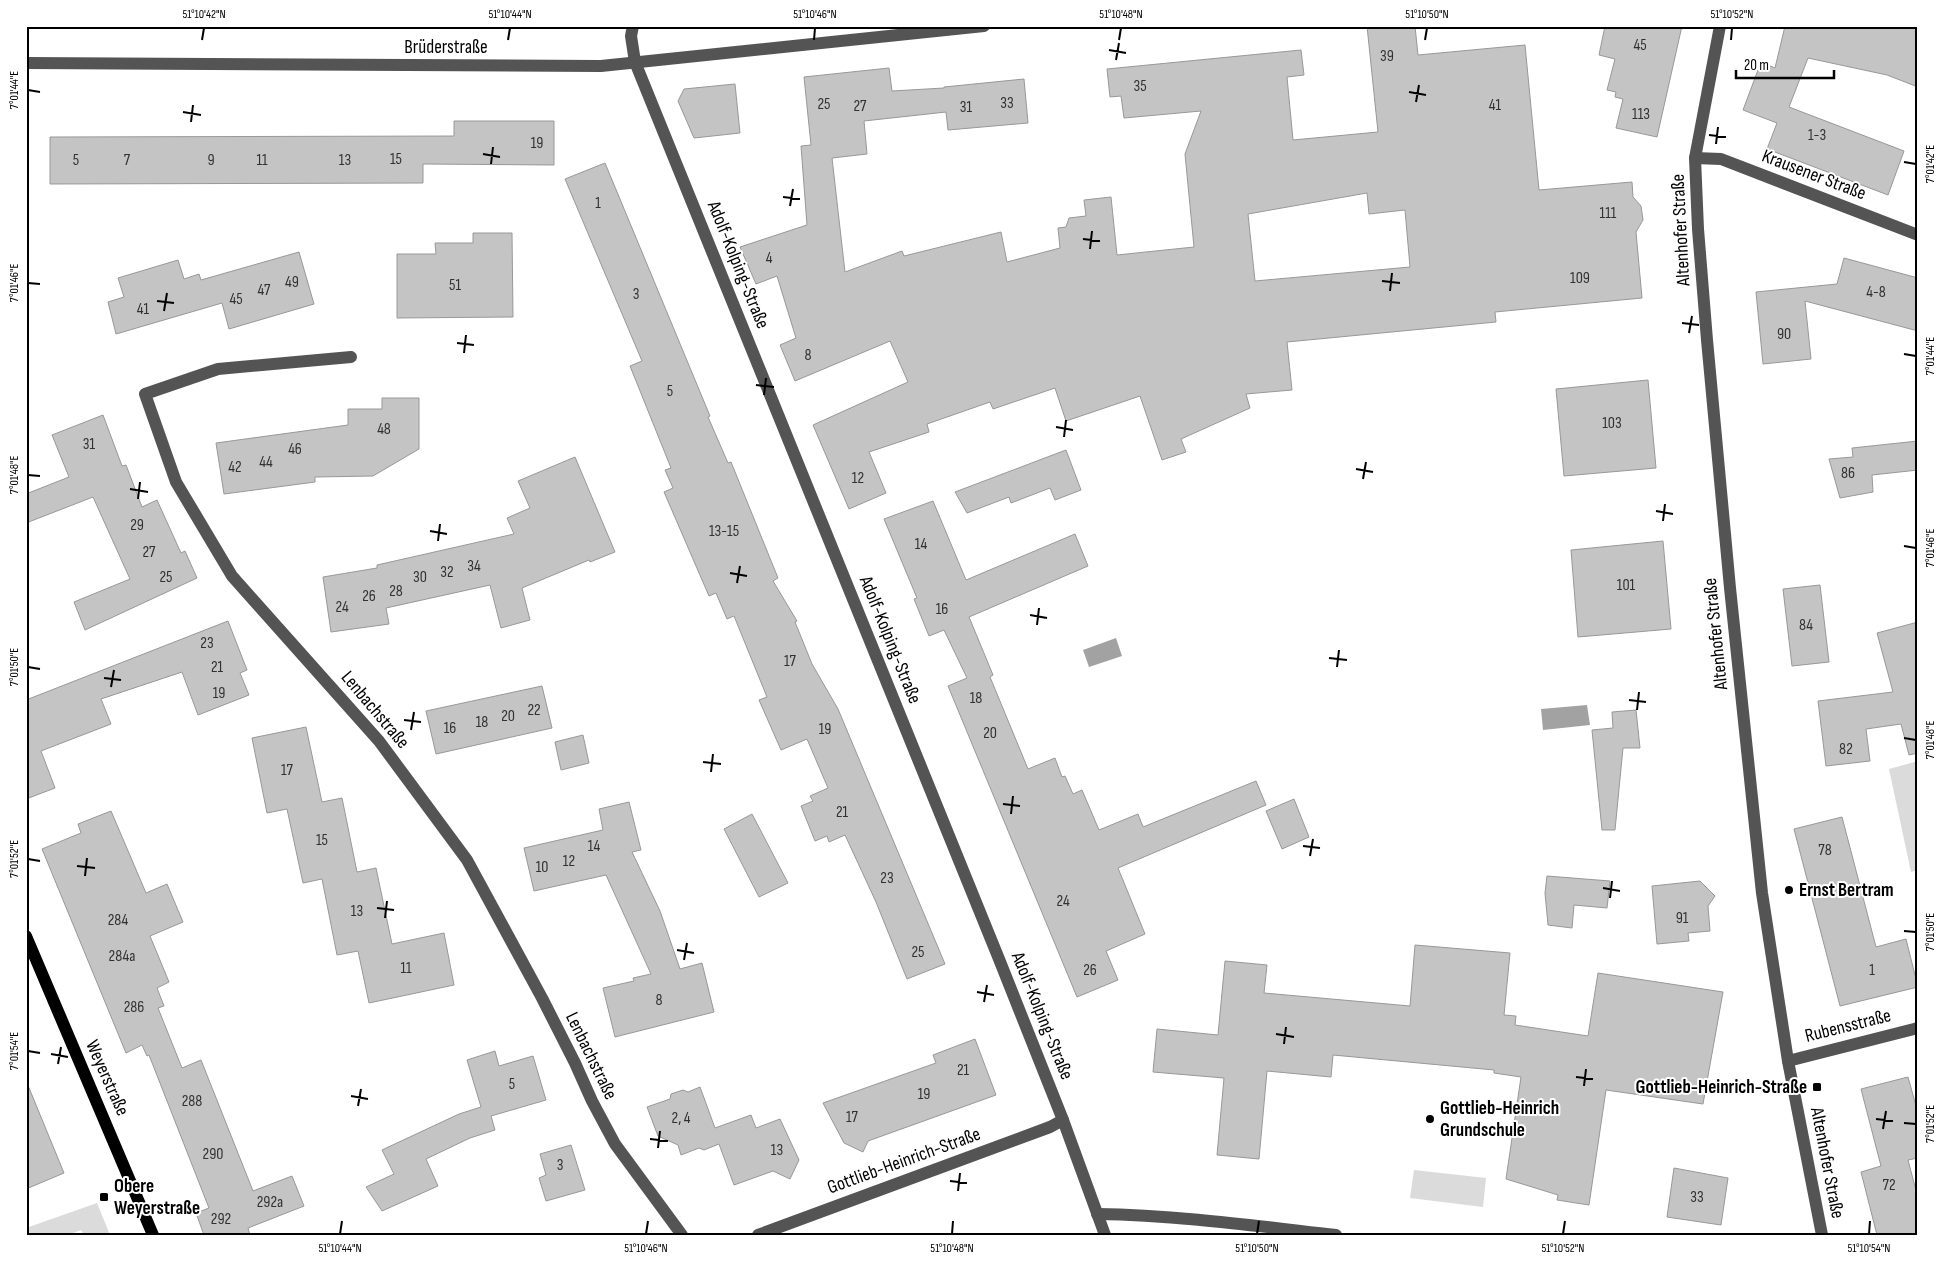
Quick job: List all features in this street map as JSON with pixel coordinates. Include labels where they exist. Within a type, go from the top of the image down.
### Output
[{"type":"main road","name":"Weyerstraße","points":[[26,936],[153,1235]]},
{"type":"street","name":"Adolf-Kolping-Straße","points":[[633,26],[631,36],[635,62],[1063,1120],[1105,1235]]},
{"type":"street","name":"Brüderstraße","points":[[26,63],[601,66],[984,26]]},
{"type":"street","name":"Altenhofer Straße","points":[[1720,26],[1695,158],[1698,229],[1730,588],[1762,893],[1788,1061],[1822,1235]]},
{"type":"street","name":"Krausener Straße","points":[[1695,158],[1721,159],[1918,235]]},
{"type":"street","name":"Lenbachstraße","points":[[351,356],[218,369],[145,394],[176,482],[232,576],[379,741],[467,860],[542,998],[615,1144],[682,1235]]},
{"type":"street","name":"Rubensstraße","points":[[1788,1061],[1918,1028]]},
{"type":"street","name":"Gottlieb-Heinrich-Straße","points":[[758,1235],[1050,1127],[1063,1120]]},
{"type":"street","points":[[1097,1214],[1123,1214],[1336,1235]]},
{"type":"shaded area","points":[[1116,638],[1122,656],[1089,667],[1083,650]]},
{"type":"shaded area","points":[[1587,705],[1590,725],[1543,730],[1541,709]]},
{"type":"shaded area","points":[[1918,761],[1918,870],[1911,872],[1889,769]]},
{"type":"shaded area","points":[[1414,1170],[1486,1178],[1483,1207],[1410,1198]]},
{"type":"shaded area","points":[[97,1203],[110,1235],[84,1235],[81,1230],[68,1235],[26,1235],[26,1228]]},
{"type":"building","points":[[1367,26],[1415,26],[1418,55],[1525,45],[1539,190],[1632,182],[1633,197],[1641,206],[1643,220],[1636,232],[1642,298],[1495,312],[1496,322],[1287,342],[1292,390],[1246,394],[1250,408],[1181,439],[1186,452],[1162,460],[1140,396],[1066,421],[1055,388],[993,409],[990,402],[927,424],[929,432],[869,452],[886,493],[849,509],[813,425],[908,382],[890,341],[795,381],[780,345],[796,338],[777,276],[756,284],[740,247],[807,225],[801,146],[811,145],[804,77],[889,68],[892,91],[944,88],[1024,79],[1028,123],[948,130],[946,112],[864,121],[867,154],[832,158],[845,272],[902,251],[904,256],[1001,232],[1007,262],[1060,248],[1058,228],[1066,227],[1069,218],[1086,216],[1084,200],[1111,197],[1117,255],[1194,247],[1185,154],[1201,111],[1124,118],[1121,96],[1110,97],[1107,69],[1301,50],[1304,75],[1287,77],[1293,140],[1378,132]],"holes":[[[1367,193],[1369,214],[1405,210],[1410,267],[1255,281],[1248,214]]]},
{"type":"building","points":[[1605,26],[1682,26],[1657,137],[1616,128],[1623,99],[1615,97],[1616,92],[1607,90],[1615,59],[1599,55]]},
{"type":"building","points":[[1785,26],[1918,26],[1918,87],[1887,75],[1808,58],[1789,107],[1904,151],[1888,195],[1767,149],[1777,123],[1743,110],[1761,62],[1775,68]]},
{"type":"building","points":[[735,84],[740,133],[694,138],[678,101],[684,89]]},
{"type":"building","points":[[454,121],[554,121],[554,165],[423,164],[423,183],[50,184],[50,137],[454,136]]},
{"type":"building","points":[[605,163],[710,416],[708,417],[728,463],[731,462],[778,578],[773,581],[797,621],[795,622],[812,664],[838,709],[945,964],[907,979],[876,902],[845,835],[829,842],[827,836],[815,841],[801,806],[813,801],[810,796],[828,788],[807,739],[781,750],[759,700],[767,697],[734,616],[727,619],[716,593],[709,596],[664,492],[673,488],[665,470],[671,468],[630,366],[642,361],[565,179]]},
{"type":"building","points":[[473,233],[512,233],[513,317],[397,318],[397,254],[436,254],[435,243],[473,243]]},
{"type":"building","points":[[299,252],[314,304],[229,329],[222,303],[116,334],[108,302],[124,297],[118,278],[178,260],[184,279],[199,274],[201,280]]},
{"type":"building","points":[[1844,258],[1918,278],[1918,331],[1805,301],[1811,359],[1763,364],[1756,292],[1837,284]]},
{"type":"building","points":[[1648,380],[1656,468],[1564,476],[1556,389]]},
{"type":"building","points":[[382,398],[419,398],[419,449],[373,476],[315,477],[315,482],[224,494],[216,443],[348,425],[348,409],[382,409]]},
{"type":"building","points":[[103,415],[122,466],[126,465],[142,507],[157,500],[181,553],[185,551],[197,578],[85,630],[74,602],[130,579],[93,497],[26,523],[26,494],[69,477],[52,435]]},
{"type":"building","points":[[1918,441],[1918,470],[1872,475],[1873,492],[1840,498],[1829,459],[1853,457],[1852,448]]},
{"type":"building","points":[[1066,450],[1081,490],[1055,500],[1050,488],[1011,503],[1009,497],[967,513],[955,492]]},
{"type":"building","points":[[575,457],[615,552],[590,562],[589,560],[522,588],[530,620],[501,628],[490,585],[386,608],[389,624],[331,632],[323,577],[377,568],[377,565],[514,534],[507,518],[530,508],[518,481]]},
{"type":"building","points":[[933,501],[966,580],[1075,534],[1088,566],[969,617],[993,675],[990,677],[1028,769],[1055,758],[1062,777],[1065,776],[1073,794],[1082,790],[1099,830],[1138,814],[1143,827],[1256,781],[1266,805],[1118,868],[1145,934],[1106,951],[1118,980],[1077,997],[948,686],[967,678],[944,630],[929,636],[914,599],[917,598],[884,519]]},
{"type":"building","points":[[1663,541],[1671,629],[1578,637],[1571,550]]},
{"type":"building","points":[[1820,585],[1829,662],[1792,666],[1783,589]]},
{"type":"building","points":[[228,621],[247,670],[240,673],[249,695],[198,715],[182,672],[101,699],[111,724],[41,751],[55,788],[26,799],[26,700]]},
{"type":"building","points":[[1918,622],[1918,753],[1909,755],[1901,724],[1866,729],[1870,761],[1826,766],[1818,701],[1893,692],[1877,633]]},
{"type":"building","points":[[542,686],[552,728],[436,754],[426,711]]},
{"type":"building","points":[[1636,710],[1640,748],[1623,748],[1615,830],[1602,830],[1592,730],[1613,728],[1612,712]]},
{"type":"building","points":[[306,727],[322,802],[342,798],[357,872],[376,868],[392,944],[444,933],[454,985],[369,1003],[358,951],[337,955],[322,879],[303,883],[287,809],[267,813],[252,738]]},
{"type":"building","points":[[583,735],[589,763],[561,770],[555,742]]},
{"type":"building","points":[[1294,799],[1309,837],[1282,849],[1266,811]]},
{"type":"building","points":[[629,802],[641,850],[632,852],[660,911],[680,969],[702,963],[714,1012],[615,1037],[603,988],[634,981],[633,978],[651,974],[606,875],[534,891],[524,848],[603,830],[599,809]]},
{"type":"building","points":[[111,811],[146,893],[167,884],[183,922],[150,936],[169,982],[157,988],[164,1006],[158,1008],[182,1068],[201,1060],[253,1191],[292,1176],[304,1206],[248,1228],[250,1235],[204,1235],[196,1213],[209,1208],[149,1055],[147,1056],[142,1045],[126,1053],[42,849],[81,833],[78,824]]},
{"type":"building","points":[[752,814],[788,883],[759,897],[724,829]]},
{"type":"building","points":[[1842,817],[1876,947],[1906,939],[1918,987],[1840,1006],[1794,829]]},
{"type":"building","points":[[1547,876],[1610,881],[1607,908],[1574,905],[1572,928],[1548,925],[1545,893]]},
{"type":"building","points":[[1700,881],[1715,896],[1708,906],[1710,931],[1688,933],[1689,941],[1657,944],[1652,886]]},
{"type":"building","points":[[1415,945],[1510,953],[1504,1015],[1516,1016],[1515,1025],[1588,1036],[1598,973],[1723,992],[1703,1104],[1606,1090],[1589,1205],[1557,1200],[1558,1195],[1506,1179],[1521,1077],[1494,1073],[1494,1070],[1333,1055],[1331,1077],[1267,1071],[1259,1159],[1217,1155],[1224,1078],[1153,1072],[1157,1029],[1218,1035],[1225,961],[1267,965],[1264,993],[1410,1006]]},
{"type":"building","points":[[975,1039],[996,1095],[868,1141],[863,1152],[844,1143],[823,1103],[936,1063],[933,1055]]},
{"type":"building","points":[[495,1051],[499,1066],[533,1056],[546,1100],[491,1116],[495,1130],[470,1138],[426,1159],[438,1186],[382,1211],[366,1187],[394,1174],[382,1150],[459,1114],[481,1107],[467,1060]]},
{"type":"building","points":[[1908,1077],[1918,1113],[1918,1158],[1908,1160],[1918,1198],[1918,1235],[1877,1235],[1861,1172],[1881,1166],[1861,1089]]},
{"type":"building","points":[[26,1084],[64,1173],[26,1189]]},
{"type":"building","points":[[700,1087],[715,1128],[751,1115],[756,1128],[780,1119],[799,1160],[790,1179],[773,1171],[734,1185],[719,1144],[704,1150],[699,1148],[681,1155],[678,1145],[658,1136],[647,1107],[670,1099],[671,1094],[683,1090],[688,1092]]},
{"type":"building","points":[[571,1145],[585,1190],[546,1201],[539,1178],[546,1175],[540,1154]]},
{"type":"building","points":[[1674,1168],[1728,1178],[1721,1225],[1667,1217]]},
{"type":"place","name":"Ernst Bertram","points":[[1789,890]]},
{"type":"place","name":"Gottlieb-Heinrich-Straße","points":[[1817,1087]]},
{"type":"place","name":"Gottlieb-Heinrich Grundschule","points":[[1430,1119]]},
{"type":"place","name":"Obere Weyerstraße","points":[[104,1197]]}]
